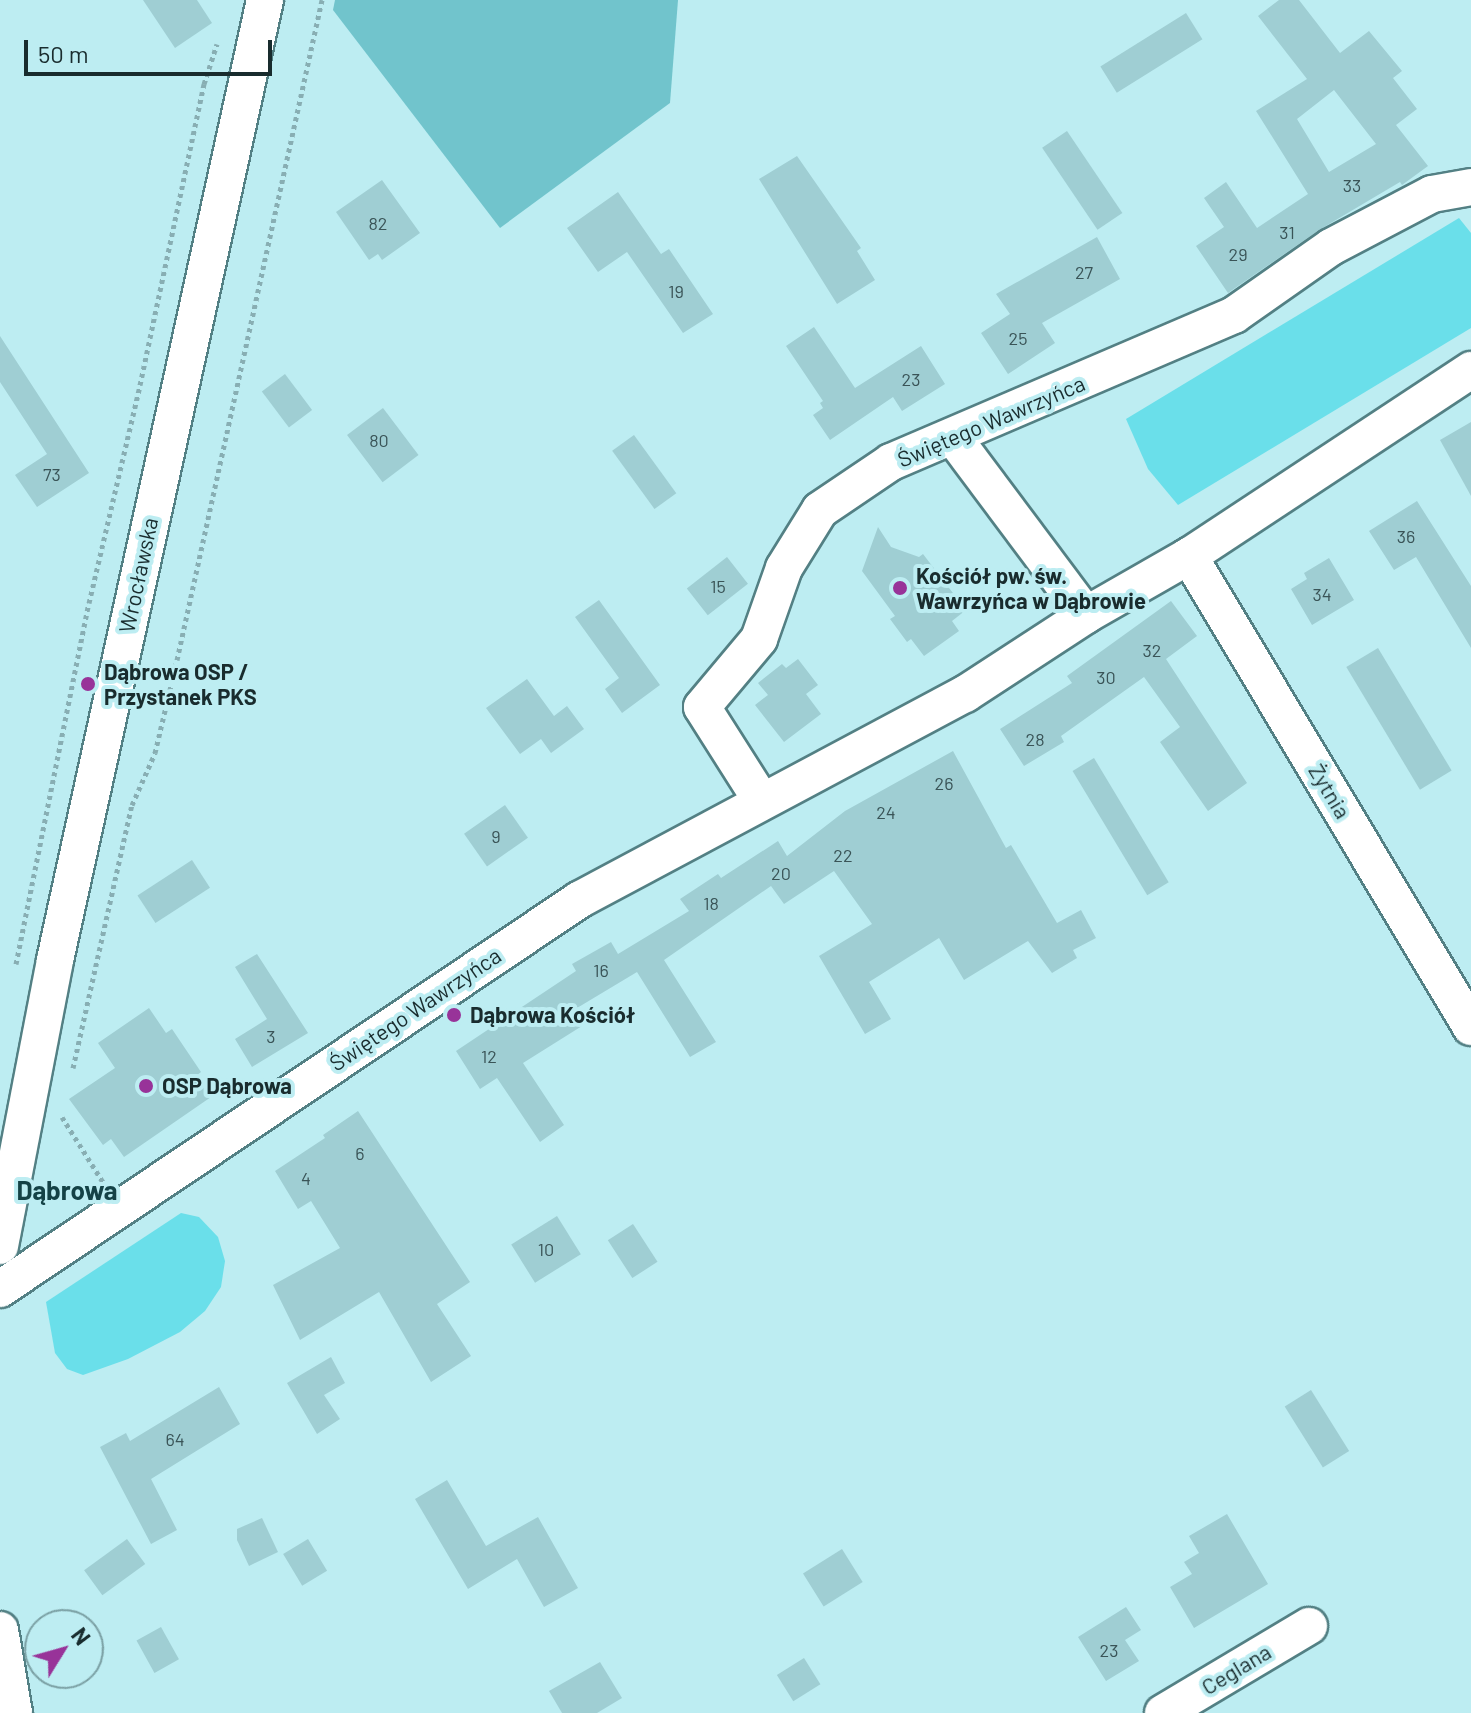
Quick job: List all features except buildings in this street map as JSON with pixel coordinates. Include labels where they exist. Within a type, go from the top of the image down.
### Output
[{"type":"street","name":"Wrocławska","points":[[0,1246],[71,885],[265,0]]},
{"type":"street","name":"Świętego Wawrzyńca","points":[[761,800],[702,707],[759,639],[784,568],[820,510],[891,462],[1234,315],[1331,247],[1432,194],[1471,187]]},
{"type":"street","name":"Świętego Wawrzyńca","points":[[0,1289],[579,900],[761,800],[965,694],[1086,615],[1189,556],[1471,370]]},
{"type":"street","points":[[953,437],[1086,615]]},
{"type":"street","name":"Żytnia","points":[[1189,556],[1471,1027]]},
{"type":"street","name":"Ceglana","points":[[1163,1713],[1309,1626]]},
{"type":"street","points":[[0,1630],[14,1713]]},
{"type":"path","points":[[72,1071],[132,805],[155,753],[322,0]]},
{"type":"path","points":[[16,968],[83,631],[140,385],[204,84],[221,36]]},
{"type":"path","points":[[64,1108],[62,1120],[108,1190]]},
{"type":"shaded area","points":[[335,0],[678,0],[670,103],[500,228],[333,10]]},
{"type":"shaded area","points":[[1459,218],[1471,233],[1471,328],[1178,505],[1148,469],[1126,419]]},
{"type":"shaded area","points":[[181,1213],[199,1217],[218,1237],[225,1261],[221,1287],[205,1311],[180,1332],[128,1359],[83,1375],[67,1369],[55,1353],[46,1302]]},
{"type":"place","name":"Kościół pw. św. Wawrzyńca w Dąbrowie","points":[[900,588]]},
{"type":"place","name":"Dąbrowa OSP / Przystanek PKS","points":[[88,684]]},
{"type":"place","name":"Dąbrowa Kościół","points":[[454,1015]]},
{"type":"place","name":"OSP Dąbrowa","points":[[146,1086]]},
{"type":"district","name":"Dąbrowa","points":[[67,1190]]}]
